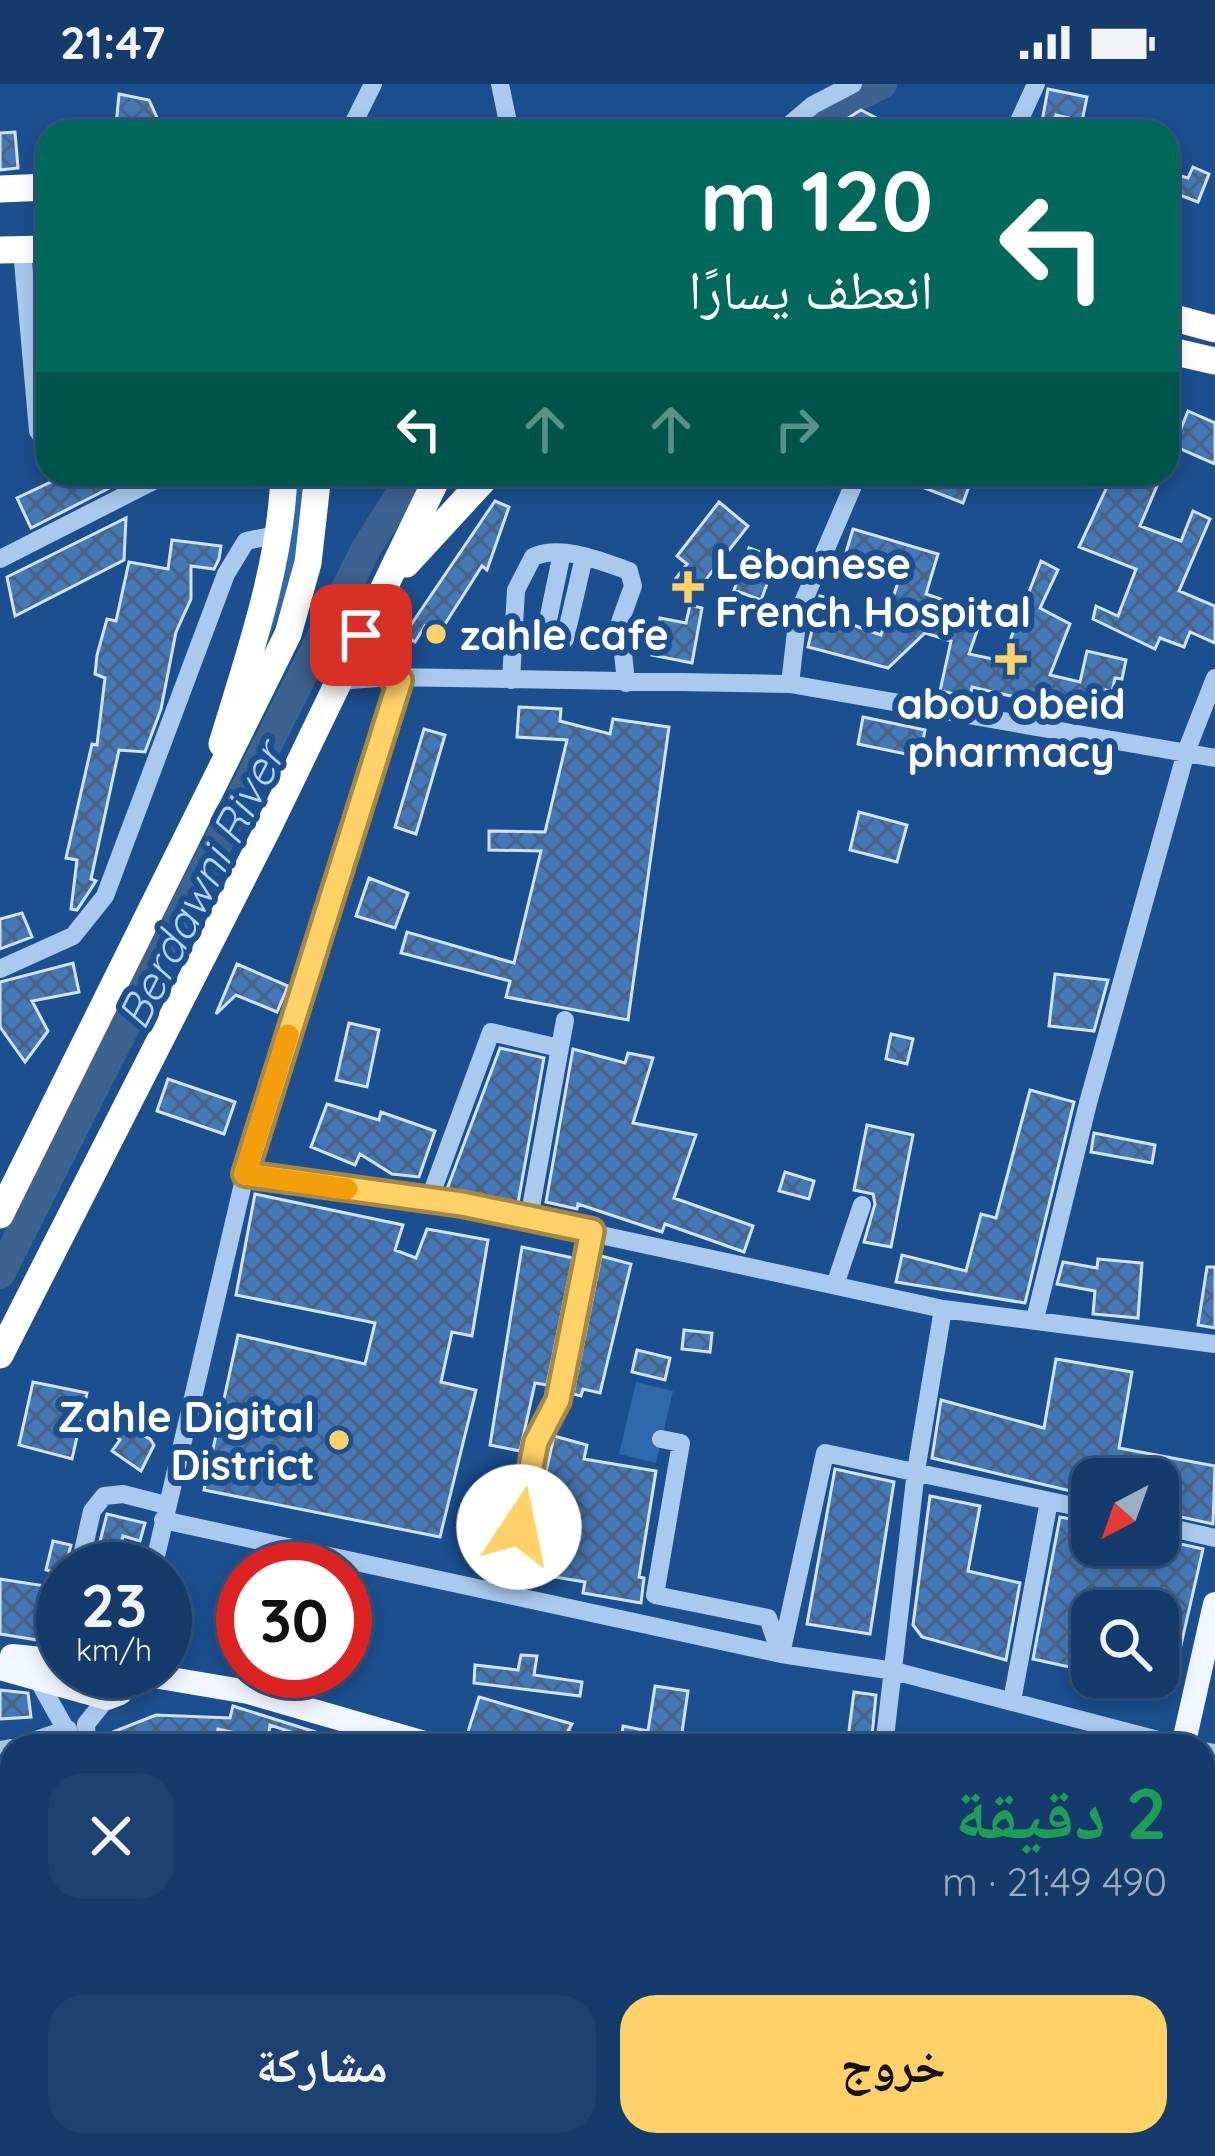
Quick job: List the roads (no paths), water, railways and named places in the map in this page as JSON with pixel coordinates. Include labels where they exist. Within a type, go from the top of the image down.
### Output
[{"type":"highway","points":[[0,189],[36,188]]},
{"type":"highway","points":[[1179,319],[1215,328]]},
{"type":"highway","points":[[1179,353],[1215,361]]},
{"type":"highway","points":[[210,798],[276,535],[282,486]]},
{"type":"highway","points":[[0,1215],[210,798],[301,600],[315,486]]},
{"type":"highway","points":[[0,1355],[373,612],[423,486]]},
{"type":"highway","points":[[373,612],[398,573],[478,486]]},
{"type":"main road","points":[[1185,1734],[1215,1604]]},
{"type":"main road","points":[[0,1655],[36,1662]]},
{"type":"main road","points":[[0,1668],[36,1665]]},
{"type":"main road","points":[[192,1683],[248,1692],[393,1734]]},
{"type":"street","points":[[355,120],[373,84]]},
{"type":"street","points":[[500,84],[508,120]]},
{"type":"street","points":[[795,120],[853,84]]},
{"type":"street","points":[[1020,120],[1036,84]]},
{"type":"street","points":[[31,250],[36,379]]},
{"type":"street","points":[[0,559],[143,486]]},
{"type":"street","points":[[790,684],[798,614],[853,486]]},
{"type":"street","points":[[0,969],[87,925],[144,804],[233,561],[254,536],[276,535]]},
{"type":"street","points":[[511,680],[516,590],[525,568],[538,554],[562,554],[629,571],[633,578],[620,622],[626,683]]},
{"type":"street","points":[[543,644],[562,554]]},
{"type":"street","points":[[511,644],[560,643],[567,636],[584,557]]},
{"type":"street","points":[[357,644],[395,678]]},
{"type":"street","points":[[158,1542],[245,1174],[395,678]]},
{"type":"street","points":[[1035,1319],[1088,1102],[1186,752],[1215,678]]},
{"type":"street","points":[[339,681],[790,684],[1215,758]]},
{"type":"street","points":[[529,1218],[565,1020]]},
{"type":"street","points":[[429,1200],[491,1031],[560,1048]]},
{"type":"street","points":[[245,1174],[529,1218],[943,1309],[1215,1344]]},
{"type":"street","points":[[835,1285],[862,1205]]},
{"type":"street","points":[[511,1570],[536,1442],[558,1400],[592,1231]]},
{"type":"street","points":[[886,1734],[916,1471],[943,1309]]},
{"type":"street","points":[[661,1439],[681,1443],[655,1595],[768,1618],[781,1654]]},
{"type":"street","points":[[781,1654],[825,1453],[1071,1506]]},
{"type":"street","points":[[85,1542],[92,1511],[104,1496],[123,1494],[164,1513],[781,1654],[894,1671],[1137,1734]]},
{"type":"street","points":[[1012,1701],[1049,1501]]},
{"type":"street","points":[[1179,1530],[1215,1538]]},
{"type":"street","points":[[58,1698],[69,1733],[107,1698]]},
{"type":"street","points":[[87,1734],[88,1719]]},
{"type":"waterway","name":"Berdawni River","points":[[823,120],[843,103],[882,84]]},
{"type":"waterway","name":"Berdawni River","points":[[0,1274],[367,547],[400,495]]},
{"type":"place","name":"Lebanese French Hospital","points":[[688,587]]},
{"type":"place","name":"zahle cafe","points":[[436,634]]},
{"type":"place","name":"abou obeid pharmacy","points":[[1011,659]]},
{"type":"place","name":"Zahle Digital District","points":[[339,1440]]}]
